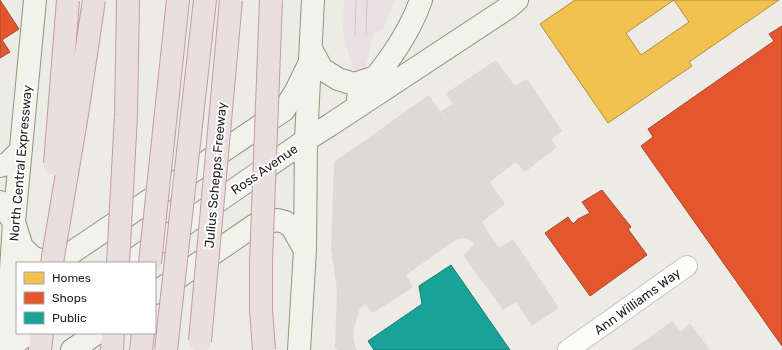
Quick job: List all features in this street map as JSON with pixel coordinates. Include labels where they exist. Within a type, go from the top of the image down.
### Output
[{"type":"highway","points":[[48,262],[68,0]]},
{"type":"highway","points":[[52,262],[94,0]]},
{"type":"highway","points":[[118,262],[126,116],[128,0]]},
{"type":"highway","points":[[150,262],[178,0]]},
{"type":"highway","points":[[166,350],[205,0]]},
{"type":"highway","name":"Julius Schepps Freeway","points":[[200,346],[231,0]]},
{"type":"highway","points":[[264,350],[261,310],[261,262],[271,0]]},
{"type":"highway","points":[[40,350],[42,334]]},
{"type":"highway","points":[[112,350],[113,334]]},
{"type":"highway","points":[[141,350],[143,334]]},
{"type":"main road","name":"North Central Expressway","points":[[6,350],[14,222],[34,0]]},
{"type":"main road","points":[[299,350],[306,250],[306,140],[313,0]]},
{"type":"main road","name":"Ross Avenue","points":[[342,117],[376,77],[402,41],[416,14],[421,0]]},
{"type":"main road","name":"Ross Avenue","points":[[130,262],[306,140],[510,2]]},
{"type":"main road","points":[[310,55],[322,70],[338,79],[354,84],[376,77]]},
{"type":"main road","points":[[0,202],[14,222],[22,247],[32,258],[46,262],[59,260],[284,110],[296,91],[310,55]]},
{"type":"main road","points":[[0,166],[7,164],[21,150]]},
{"type":"main road","points":[[156,292],[255,225],[277,220],[285,222],[292,228],[306,250]]},
{"type":"main road","points":[[300,322],[303,350]]},
{"type":"main road","points":[[6,350],[28,334]]},
{"type":"main road","points":[[72,350],[96,334]]},
{"type":"street","name":"Ann Williams Way","points":[[568,350],[687,266]]},
{"type":"shaded area","points":[[344,0],[394,0],[384,27],[374,33],[365,70],[353,70],[343,32]]},
{"type":"shaded area","points":[[496,60],[515,86],[527,79],[562,131],[551,139],[557,147],[525,172],[516,162],[490,182],[505,204],[482,222],[499,248],[513,239],[559,308],[532,326],[516,302],[503,310],[463,255],[475,244],[470,240],[463,238],[457,239],[406,275],[413,287],[373,313],[365,304],[360,308],[353,332],[357,350],[337,350],[335,347],[337,290],[331,249],[334,162],[429,95],[458,136],[441,111],[453,104],[445,94]]},
{"type":"shaded area","points":[[672,321],[681,332],[690,323],[710,350],[631,350]]},
{"type":"building: Homes","points":[[575,0],[674,0],[779,0],[689,62],[692,66],[608,123],[540,24]],"holes":[[[674,0],[689,22],[641,55],[626,33]]]},
{"type":"building: Shops","points":[[0,0],[19,29],[2,40],[10,52],[0,58]]},
{"type":"building: Shops","points":[[782,26],[782,346],[641,146],[653,137],[648,129],[774,41],[769,34]]},
{"type":"building: Shops","points":[[602,190],[631,227],[628,229],[647,255],[590,296],[545,233],[568,217],[573,224],[578,219],[590,213],[582,202]]},
{"type":"building: Public","points":[[451,265],[510,350],[374,350],[368,341],[422,304],[419,286]]},
{"type":"tram line","points":[[355,34],[356,0]]},
{"type":"tram line","points":[[366,34],[367,0]]}]
